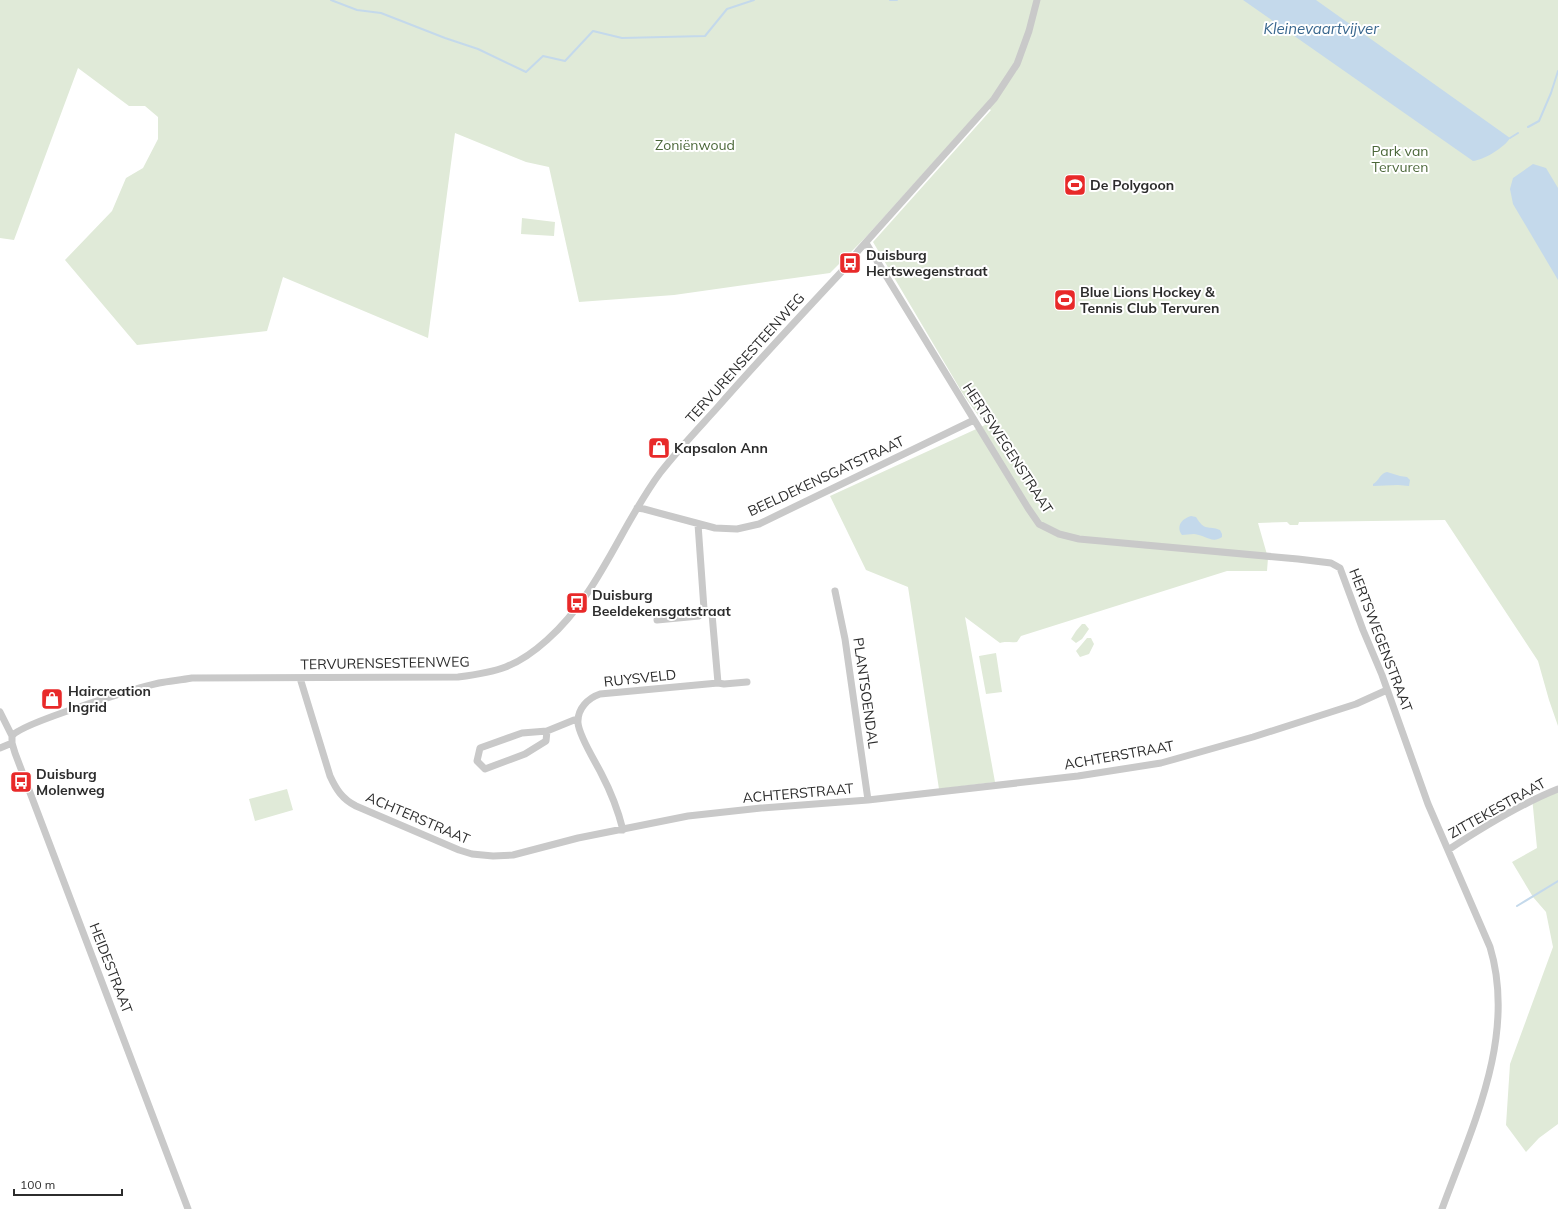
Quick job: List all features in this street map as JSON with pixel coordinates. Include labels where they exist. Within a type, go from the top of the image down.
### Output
[{"type":"street","name":"TERVURENSESTEENWEG","points":[[0,748],[12,740],[17,731],[37,722],[130,691],[160,683],[192,678],[458,677],[500,670],[521,660],[549,638],[582,601],[604,569],[637,508],[651,486],[673,458],[753,367],[846,267],[994,99],[1017,64],[1029,31],[1037,0]]},
{"type":"street","name":"HERTSWEGENSTRAAT","points":[[866,243],[1039,524],[1059,534],[1079,539],[1298,559],[1337,565],[1340,568],[1387,690],[1428,804],[1490,947],[1496,966],[1498,988],[1496,1040],[1486,1088],[1442,1209]]},
{"type":"street","name":"BEELDEKENSGATSTRAAT","points":[[637,508],[715,528],[737,529],[759,524],[974,420]]},
{"type":"street","points":[[657,620],[699,616],[704,609],[698,524]]},
{"type":"street","name":"PLANTSOENDAL","points":[[835,591],[845,639],[868,800]]},
{"type":"street","points":[[704,609],[712,614],[718,683]]},
{"type":"street","name":"ACHTERSTRAAT","points":[[300,678],[330,776],[340,795],[356,806],[441,844],[472,854],[493,856],[513,855],[578,838],[688,816],[761,808],[868,800],[1078,776],[1161,763],[1253,737],[1356,704],[1387,690]]},
{"type":"street","name":"RUYSVELD","points":[[578,720],[583,705],[590,698],[600,694],[718,683],[724,684],[747,682]]},
{"type":"street","name":"HEIDESTRAAT","points":[[0,712],[12,740],[188,1209]]},
{"type":"street","points":[[547,731],[546,741],[525,754],[486,769],[477,761],[480,748],[522,734],[547,731],[574,720],[578,720],[581,733],[617,807],[623,830]]},
{"type":"street","name":"ZITTEKESTRAAT","points":[[1448,850],[1541,796],[1558,789]]},
{"type":"green space","name":"Zoniënwoud","points":[[0,0],[1558,0],[1558,726],[1538,661],[1445,520],[1299,522],[1298,525],[1290,525],[1287,522],[1258,523],[1268,558],[1267,571],[1227,571],[1021,636],[1017,642],[1000,643],[965,617],[995,782],[939,789],[908,587],[866,570],[830,496],[985,425],[963,394],[873,242],[991,110],[984,106],[865,238],[830,273],[674,295],[579,302],[549,167],[526,162],[455,133],[428,338],[283,277],[267,331],[137,345],[65,260],[112,211],[126,178],[143,168],[158,139],[158,117],[145,106],[129,106],[78,68],[14,240],[0,238]]},
{"type":"green space","points":[[522,218],[555,222],[554,236],[521,234]]},
{"type":"green space","points":[[1082,624],[1085,624],[1089,629],[1082,639],[1076,643],[1071,639]]},
{"type":"green space","points":[[1087,638],[1091,638],[1094,644],[1089,654],[1080,657],[1076,651]]},
{"type":"green space","points":[[996,653],[1002,692],[986,694],[979,656]]},
{"type":"green space","points":[[1558,787],[1558,1124],[1539,1138],[1526,1152],[1506,1125],[1510,1064],[1553,947],[1546,912],[1533,897],[1512,862],[1537,848],[1532,797]]},
{"type":"green space","points":[[287,789],[293,810],[255,821],[249,799]]},
{"type":"water","name":"Kleinevaartvijver","points":[[1243,0],[1316,0],[1510,138],[1504,145],[1494,152],[1473,161]]},
{"type":"water","points":[[1533,164],[1546,168],[1558,188],[1558,280],[1513,204],[1510,189],[1513,178]]},
{"type":"water","points":[[1387,472],[1407,477],[1410,480],[1409,486],[1373,486],[1381,475]]},
{"type":"water","points":[[1191,516],[1196,517],[1204,526],[1220,530],[1222,537],[1215,540],[1194,534],[1182,535],[1179,529],[1181,523]]},
{"type":"waterway","points":[[331,0],[357,10],[381,13],[478,49],[526,72],[543,56],[565,61],[593,31],[622,38],[705,36],[727,9],[754,0]]},
{"type":"waterway","points":[[890,0],[897,0]]},
{"type":"waterway","points":[[1528,127],[1539,121],[1551,93],[1558,71]]},
{"type":"waterway","points":[[1510,138],[1518,133]]},
{"type":"waterway","points":[[1517,906],[1558,881]]},
{"type":"place","name":"De Polygoon","points":[[1075,185]]},
{"type":"place","name":"Duisburg Hertswegenstraat","points":[[850,263]]},
{"type":"place","name":"Blue Lions Hockey & Tennis Club Tervuren","points":[[1065,300]]},
{"type":"place","name":"Kapsalon Ann","points":[[659,448]]},
{"type":"place","name":"Duisburg Beeldekensgatstraat","points":[[577,603]]},
{"type":"place","name":"Haircreation Ingrid","points":[[52,699]]},
{"type":"place","name":"Duisburg Molenweg","points":[[21,782]]},
{"type":"park label","name":"Park van Tervuren","points":[[1400,160]]}]
